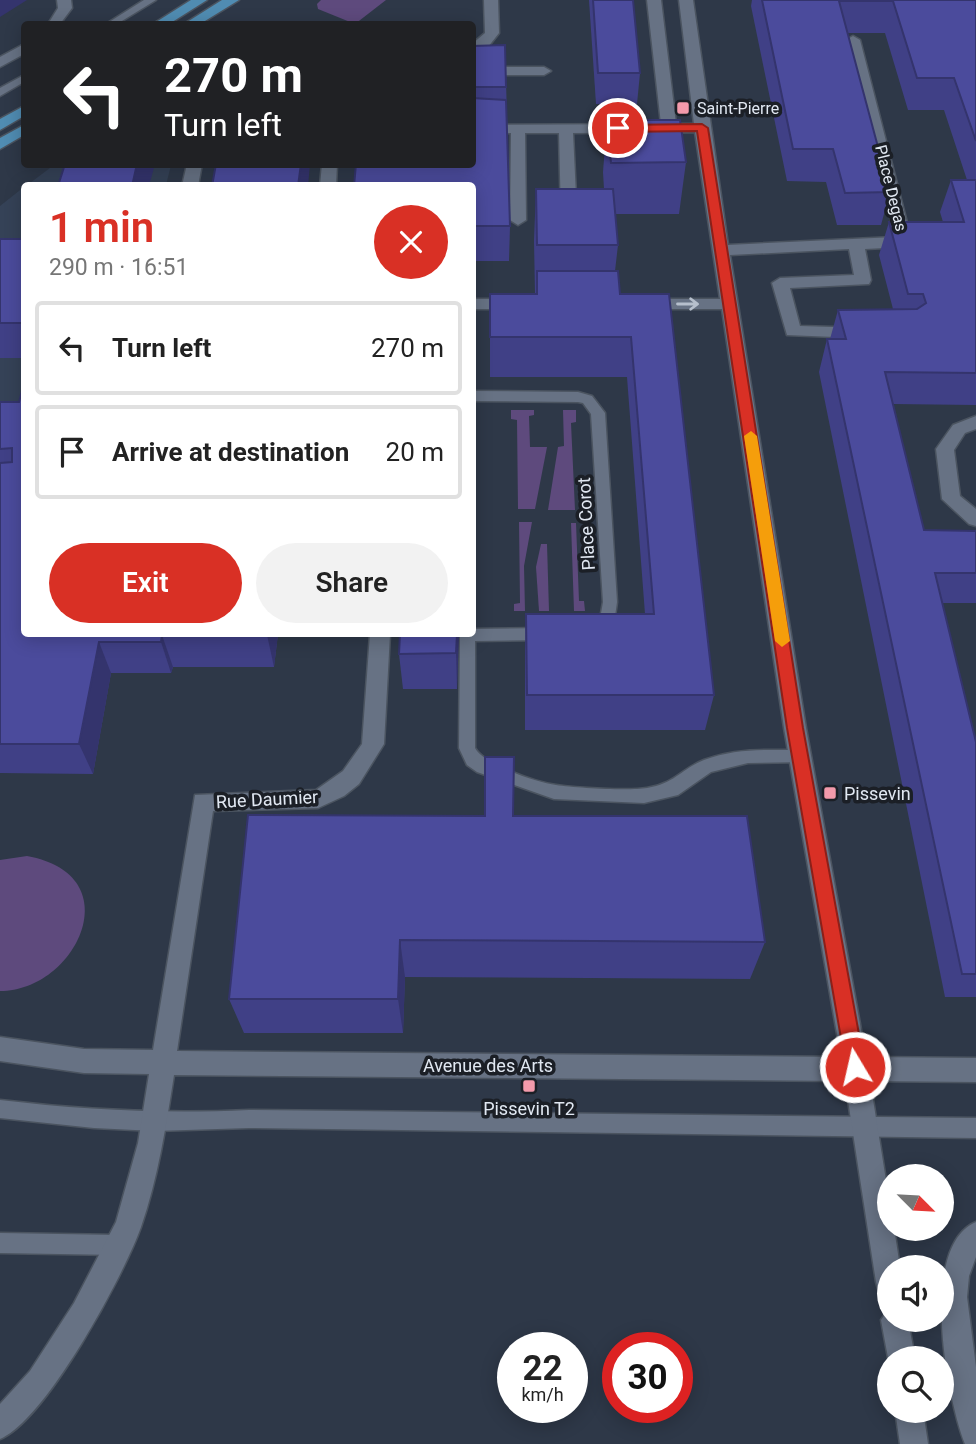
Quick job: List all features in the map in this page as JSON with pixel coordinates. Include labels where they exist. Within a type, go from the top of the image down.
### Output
[{"type":"main road","points":[[165,21],[200,0]]},
{"type":"main road","points":[[196,21],[232,0]]},
{"type":"main road","points":[[0,126],[21,112]]},
{"type":"main road","points":[[0,145],[21,131]]},
{"type":"street","points":[[56,21],[65,8],[64,0]]},
{"type":"street","points":[[476,48],[492,33],[491,0]]},
{"type":"street","points":[[654,0],[670,128]]},
{"type":"street","points":[[686,0],[702,128],[800,757],[855,1067],[884,1255]]},
{"type":"street","name":"Place Degas","points":[[723,250],[904,242],[853,40]]},
{"type":"street","points":[[0,63],[21,50]]},
{"type":"street","points":[[476,71],[544,71]]},
{"type":"street","points":[[476,129],[702,128]]},
{"type":"street","points":[[517,129],[519,220]]},
{"type":"street","points":[[566,129],[569,217]]},
{"type":"street","points":[[856,244],[863,280],[780,284],[793,331],[881,333]]},
{"type":"street","points":[[476,304],[527,304]]},
{"type":"street","points":[[622,304],[730,304]]},
{"type":"street","points":[[976,422],[959,429],[945,449],[951,499],[976,519]]},
{"type":"street","name":"Rue Daumier","points":[[164,1062],[203,802],[318,799],[335,792],[353,776],[367,760],[373,744],[380,637]]},
{"type":"street","name":"Avenue des Arts","points":[[0,1049],[84,1061],[976,1070]]},
{"type":"street","points":[[0,1425],[40,1381],[84,1313],[128,1226],[148,1161],[164,1062]]},
{"type":"street","points":[[976,1235],[961,1257],[954,1285],[955,1317],[976,1435]]},
{"type":"street","points":[[911,1423],[914,1444]]},
{"type":"lane","points":[[116,21],[151,0]]},
{"type":"lane","points":[[0,93],[21,80]]},
{"type":"lane","name":"Place Corot","points":[[476,396],[578,397],[587,399],[598,413],[610,602],[607,621],[596,632],[588,634]]},
{"type":"lane","points":[[476,634],[561,634]]},
{"type":"lane","points":[[468,637],[467,748],[473,760],[483,767],[554,792],[643,796],[672,790],[707,766],[748,756],[800,757]]},
{"type":"lane","points":[[0,1109],[56,1117],[154,1124],[249,1119],[976,1128]]},
{"type":"lane","points":[[0,1243],[118,1245]]},
{"type":"shaded area","points":[[321,0],[386,0],[359,21],[348,21],[318,9],[317,4]]},
{"type":"shaded area","points":[[50,168],[170,168],[167,182],[31,182]]},
{"type":"shaded area","points":[[21,189],[21,465],[0,466],[0,206]]},
{"type":"shaded area","points":[[511,410],[534,410],[534,415],[529,416],[530,447],[547,447],[535,509],[518,509],[517,420],[511,419]]},
{"type":"shaded area","points":[[563,410],[576,410],[576,422],[571,423],[575,510],[548,510],[558,447],[564,446]]},
{"type":"shaded area","points":[[519,522],[532,522],[524,566],[525,611],[514,611],[514,604],[520,603]]},
{"type":"shaded area","points":[[571,523],[576,523],[579,601],[584,601],[585,611],[574,611]]},
{"type":"shaded area","points":[[541,544],[547,544],[549,611],[539,611],[536,567]]},
{"type":"shaded area","points":[[27,856],[59,867],[78,885],[85,907],[81,931],[70,953],[51,973],[27,986],[0,991],[0,860]]},
{"type":"building","points":[[593,0],[633,0],[640,73],[598,73]]},
{"type":"building","points":[[762,0],[976,0],[976,141],[954,78],[917,78],[893,1],[839,1],[890,192],[845,193],[833,149],[793,149]]},
{"type":"building","points":[[505,45],[506,87],[476,87],[476,46]]},
{"type":"building","points":[[476,98],[506,100],[510,226],[476,226],[476,182],[354,182],[356,168],[476,168]]},
{"type":"building","points":[[607,120],[680,120],[686,162],[611,163]]},
{"type":"building","points":[[64,168],[136,168],[133,182],[59,182]]},
{"type":"building","points":[[215,168],[300,168],[299,182],[213,182]]},
{"type":"building","points":[[951,180],[976,180],[976,373],[885,372],[924,530],[976,531],[976,573],[935,573],[976,742],[976,974],[962,974],[827,339],[846,339],[838,310],[917,309],[926,303],[923,294],[908,294],[889,222],[964,222]]},
{"type":"building","points":[[536,189],[613,189],[618,245],[537,245]]},
{"type":"building","points":[[0,239],[21,239],[21,323],[0,323]]},
{"type":"building","points":[[537,271],[618,271],[620,294],[669,294],[714,695],[527,695],[526,614],[654,614],[631,337],[490,337],[490,294],[537,294]]},
{"type":"building","points":[[21,395],[21,637],[162,637],[161,642],[99,642],[79,744],[0,744],[0,463],[12,462],[12,448],[0,449],[0,402],[19,402]]},
{"type":"building","points":[[400,637],[457,637],[456,653],[399,654]]},
{"type":"building","points":[[485,757],[514,757],[513,816],[747,816],[765,942],[400,940],[398,999],[229,999],[248,815],[485,816]]},
{"type":"slow traffic","points":[[751,436],[782,641]]},
{"type":"place","name":"Saint-Pierre","points":[[683,108]]},
{"type":"place","name":"Pissevin","points":[[830,793]]},
{"type":"place","name":"Pissevin T2","points":[[529,1086]]},
{"type":"route","points":[[618,128],[702,128],[795,728],[855,1067]]}]
